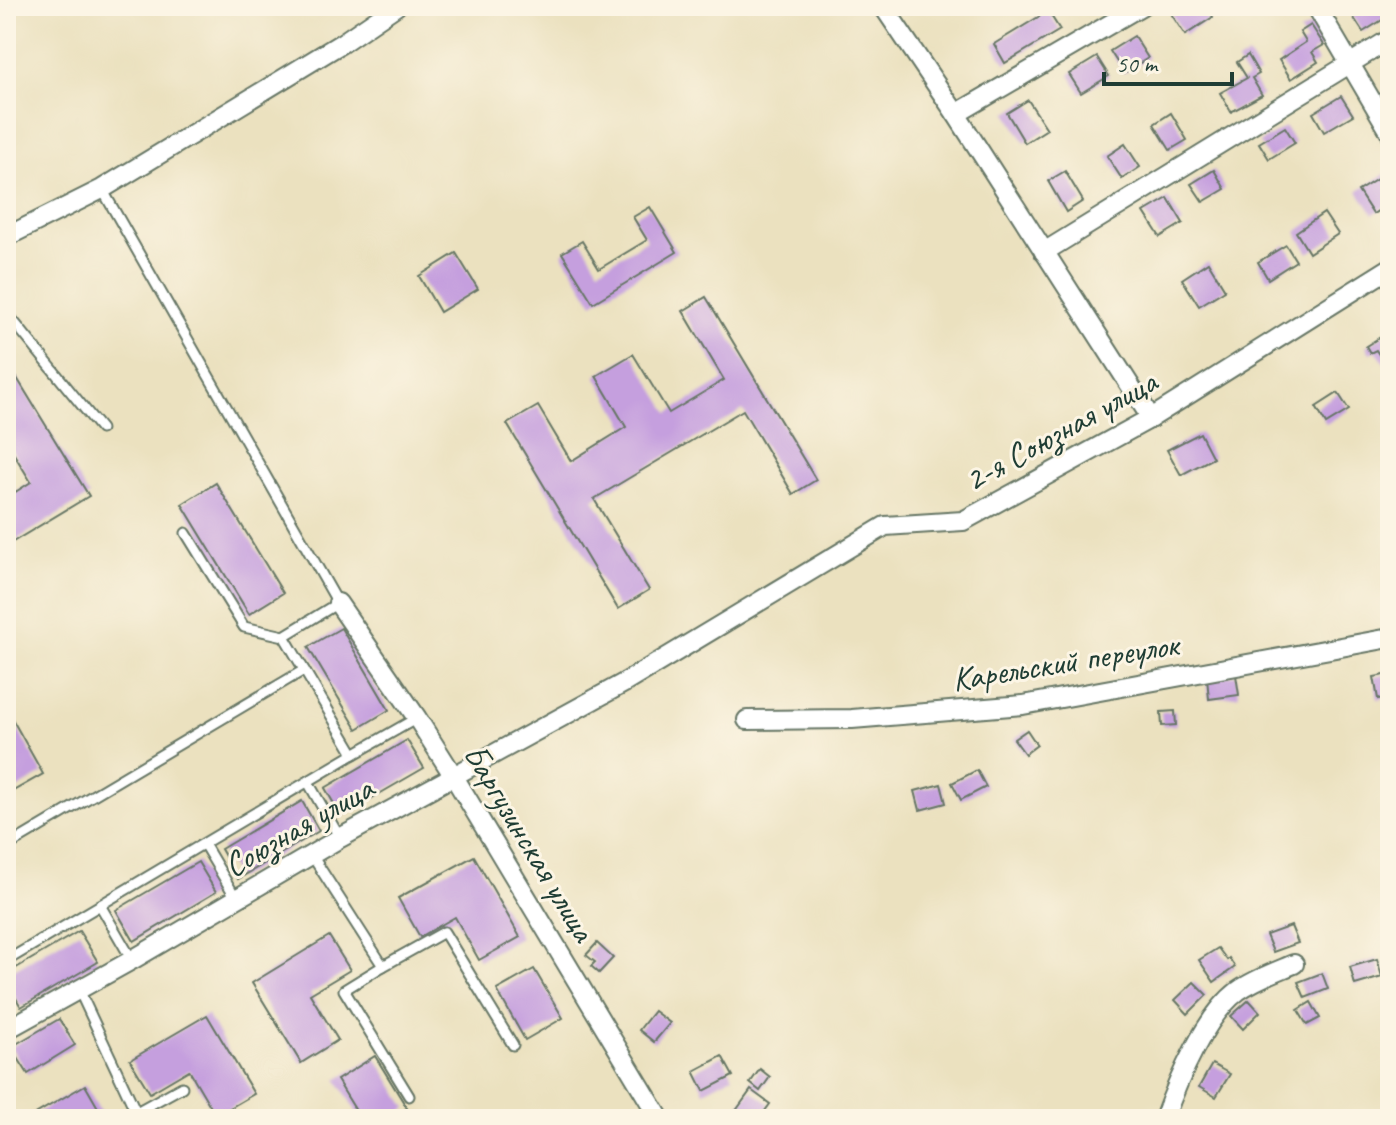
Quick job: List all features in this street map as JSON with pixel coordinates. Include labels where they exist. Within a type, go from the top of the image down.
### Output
[{"type":"street","points":[[6,237],[102,189],[342,43],[396,6]]},
{"type":"street","points":[[883,6],[1151,418]]},
{"type":"street","points":[[956,114],[1141,6]]},
{"type":"street","points":[[1316,6],[1390,132]]},
{"type":"street","points":[[1044,252],[1390,39]]},
{"type":"street","name":"2-я Союзная улица","points":[[624,683],[885,526],[963,521],[1151,418],[1390,268]]},
{"type":"street","name":"Баргузинская улица","points":[[338,603],[453,775],[660,1119]]},
{"type":"street","name":"Карельский переулок","points":[[747,720],[852,719],[1023,705],[1390,638]]},
{"type":"street","name":"Союзная улица","points":[[8,1024],[79,990],[311,854],[624,683]]},
{"type":"street","points":[[1164,1119],[1179,1076],[1215,1017],[1237,992],[1294,964]]},
{"type":"lane","points":[[102,189],[338,603],[284,636],[244,627],[186,533]]},
{"type":"lane","points":[[6,312],[101,429]]},
{"type":"lane","points":[[284,636],[354,754]]},
{"type":"lane","points":[[6,847],[304,670]]},
{"type":"lane","points":[[6,961],[417,718]]},
{"type":"lane","points":[[308,782],[340,838]]},
{"type":"lane","points":[[204,844],[236,898]]},
{"type":"lane","points":[[311,854],[383,966]]},
{"type":"lane","points":[[100,905],[132,960]]},
{"type":"lane","points":[[409,1096],[344,990],[444,932],[513,1045]]},
{"type":"lane","points":[[79,990],[140,1116]]},
{"type":"lane","points":[[124,1119],[140,1116],[182,1087]]},
{"type":"building","points":[[1187,6],[1206,6],[1213,17],[1185,35],[1172,15]]},
{"type":"building","points":[[1366,6],[1380,6],[1387,17],[1363,32],[1352,15]]},
{"type":"building","points":[[1048,11],[1060,30],[1005,63],[994,44]]},
{"type":"building","points":[[1311,25],[1324,45],[1312,52],[1318,62],[1291,79],[1279,60],[1306,42],[1300,32]]},
{"type":"building","points":[[1134,36],[1148,58],[1124,73],[1110,51]]},
{"type":"building","points":[[1248,55],[1259,74],[1252,78],[1262,95],[1231,112],[1220,93],[1247,78],[1237,62]]},
{"type":"building","points":[[1097,57],[1109,76],[1081,93],[1069,74]]},
{"type":"building","points":[[1341,96],[1353,115],[1324,132],[1313,113]]},
{"type":"building","points":[[1028,100],[1047,129],[1025,143],[1007,113]]},
{"type":"building","points":[[1171,113],[1187,140],[1170,150],[1154,124]]},
{"type":"building","points":[[1285,127],[1295,143],[1269,159],[1259,143]]},
{"type":"building","points":[[1125,144],[1140,167],[1122,179],[1107,156]]},
{"type":"building","points":[[1214,170],[1225,189],[1203,202],[1191,184]]},
{"type":"building","points":[[1065,171],[1083,201],[1066,212],[1048,181]]},
{"type":"building","points":[[1390,171],[1390,203],[1373,214],[1358,191]]},
{"type":"building","points":[[1168,198],[1183,223],[1160,237],[1144,212]]},
{"type":"building","points":[[650,207],[677,252],[593,303],[562,253],[582,241],[599,269],[647,240],[633,217]]},
{"type":"building","points":[[1324,213],[1338,234],[1309,253],[1296,232]]},
{"type":"building","points":[[1286,245],[1296,261],[1268,279],[1258,262]]},
{"type":"building","points":[[456,253],[478,289],[440,312],[419,276]]},
{"type":"building","points":[[1208,262],[1225,290],[1199,306],[1182,279]]},
{"type":"building","points":[[706,297],[816,480],[793,494],[743,410],[594,499],[649,590],[618,609],[507,424],[538,406],[571,461],[626,427],[596,376],[633,354],[669,413],[724,380],[683,311]]},
{"type":"building","points":[[1390,331],[1390,365],[1387,367],[1376,350],[1370,353],[1366,346]]},
{"type":"building","points":[[6,360],[89,496],[6,546],[6,498],[31,482],[6,441]]},
{"type":"building","points":[[1338,393],[1349,410],[1326,424],[1316,407]]},
{"type":"building","points":[[1200,433],[1213,458],[1181,475],[1167,450]]},
{"type":"building","points":[[216,483],[283,593],[249,614],[182,504]]},
{"type":"building","points":[[341,628],[389,710],[357,729],[308,647]]},
{"type":"building","points":[[1390,674],[1390,697],[1378,699],[1374,677]]},
{"type":"building","points":[[1236,675],[1239,695],[1209,699],[1207,678]]},
{"type":"building","points":[[6,708],[43,774],[6,795]]},
{"type":"building","points":[[1175,711],[1176,725],[1162,726],[1161,712]]},
{"type":"building","points":[[1027,730],[1037,745],[1025,754],[1014,739]]},
{"type":"building","points":[[407,740],[424,768],[341,816],[325,788]]},
{"type":"building","points":[[977,770],[986,787],[961,800],[952,783]]},
{"type":"building","points":[[941,784],[946,803],[920,810],[915,791]]},
{"type":"building","points":[[302,801],[319,831],[238,879],[221,849]]},
{"type":"building","points":[[474,856],[520,937],[479,960],[455,917],[420,937],[398,898]]},
{"type":"building","points":[[198,862],[216,892],[134,941],[116,910]]},
{"type":"building","points":[[1291,926],[1298,943],[1273,952],[1266,935]]},
{"type":"building","points":[[79,931],[98,962],[21,1007],[6,981],[6,974]]},
{"type":"building","points":[[329,936],[350,970],[310,994],[338,1040],[301,1063],[252,983]]},
{"type":"building","points":[[597,943],[613,958],[599,973],[591,966],[595,962],[586,955]]},
{"type":"building","points":[[1218,948],[1235,967],[1214,982],[1199,960]]},
{"type":"building","points":[[1377,959],[1382,977],[1355,985],[1350,967]]},
{"type":"building","points":[[534,969],[563,1018],[525,1040],[497,990]]},
{"type":"building","points":[[1322,973],[1328,989],[1305,998],[1298,982]]},
{"type":"building","points":[[1194,982],[1207,995],[1188,1014],[1175,1000]]},
{"type":"building","points":[[1249,1000],[1260,1012],[1243,1029],[1231,1016]]},
{"type":"building","points":[[1311,1002],[1320,1018],[1307,1025],[1298,1010]]},
{"type":"building","points":[[654,1011],[670,1023],[654,1042],[639,1030]]},
{"type":"building","points":[[207,1015],[254,1094],[216,1116],[189,1070],[150,1093],[130,1060]]},
{"type":"building","points":[[59,1019],[75,1045],[28,1074],[11,1047]]},
{"type":"building","points":[[375,1056],[407,1108],[389,1119],[361,1119],[337,1080]]},
{"type":"building","points":[[722,1056],[733,1076],[704,1091],[694,1071]]},
{"type":"building","points":[[1212,1064],[1230,1074],[1216,1097],[1199,1087]]},
{"type":"building","points":[[760,1069],[770,1077],[760,1091],[750,1083]]},
{"type":"building","points":[[85,1085],[104,1118],[27,1119]]},
{"type":"building","points":[[751,1090],[770,1104],[759,1119],[745,1119],[735,1112]]}]
